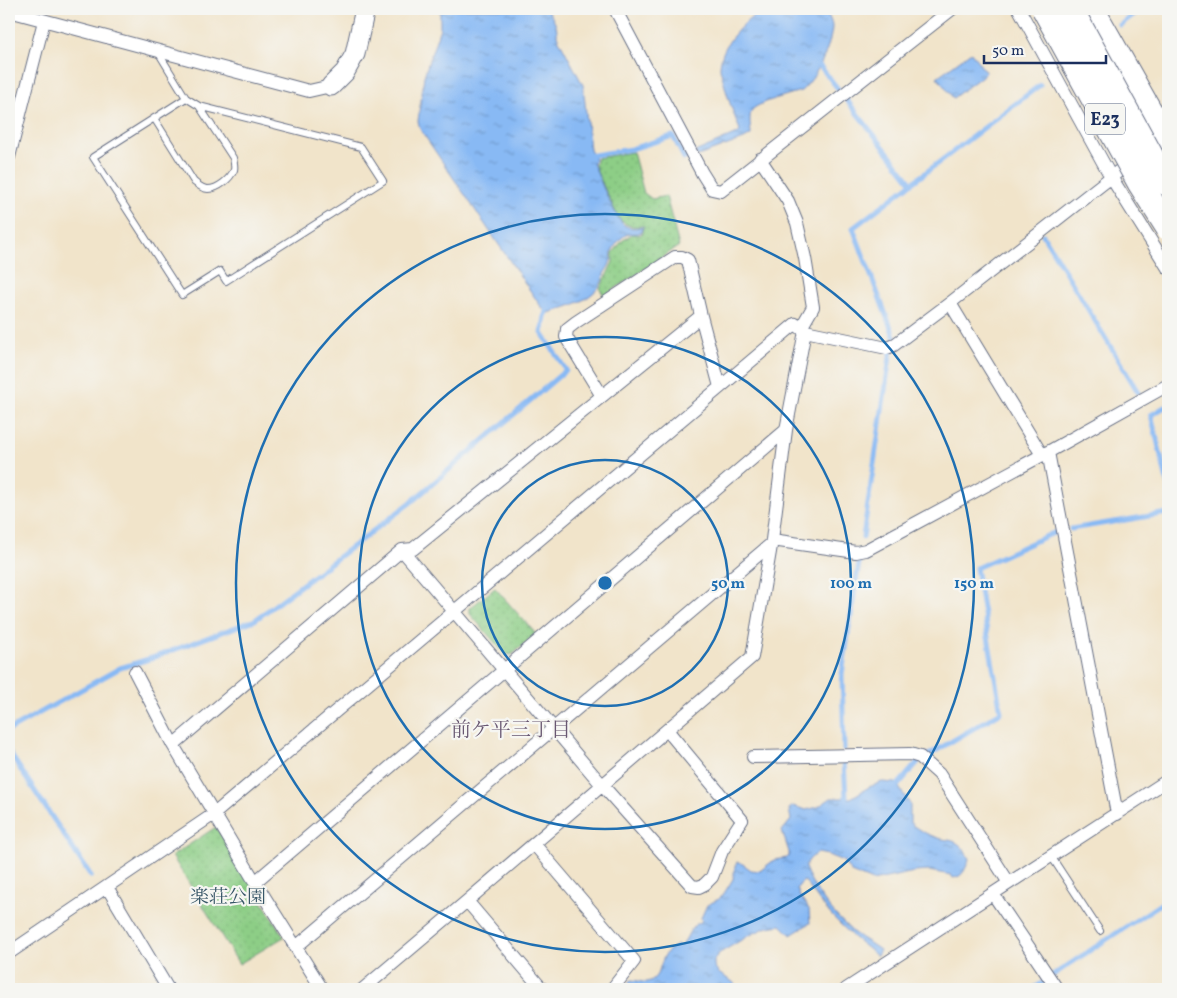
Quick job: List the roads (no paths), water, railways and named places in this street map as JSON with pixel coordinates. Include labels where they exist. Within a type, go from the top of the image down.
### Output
[{"type":"highway","name":"E23","points":[[1044,9],[1139,182],[1168,228]]},
{"type":"highway","name":"E23","points":[[1071,9],[1168,184]]},
{"type":"main road","points":[[1094,9],[1167,136]]},
{"type":"street","points":[[9,11],[310,91],[331,86],[345,72],[355,54],[365,9]]},
{"type":"street","points":[[615,9],[712,189],[721,191],[952,9]]},
{"type":"street","points":[[1019,9],[1111,177],[1168,268]]},
{"type":"street","points":[[9,157],[44,21]]},
{"type":"street","points":[[9,953],[214,814],[795,324],[803,329],[887,348],[894,345],[1167,136]]},
{"type":"street","points":[[363,989],[752,657],[803,329],[813,307],[797,223],[788,201],[760,159]]},
{"type":"street","points":[[602,396],[566,337],[567,329],[675,257],[682,256],[688,260],[720,387]]},
{"type":"street","points":[[950,303],[1045,454],[1116,814]]},
{"type":"street","points":[[173,745],[402,550],[414,550],[701,316]]},
{"type":"street","points":[[296,947],[771,542],[856,552],[866,550],[1045,454],[1168,385]]},
{"type":"street","points":[[255,882],[786,430]]},
{"type":"street","points":[[402,550],[602,785],[692,886],[700,887],[712,877],[722,851],[742,820],[667,730]]},
{"type":"street","points":[[135,672],[173,745],[322,989]]},
{"type":"street","points":[[753,757],[910,754],[920,757],[939,774],[1009,883]]},
{"type":"street","points":[[846,989],[1168,780]]},
{"type":"street","points":[[534,844],[634,961],[612,989]]},
{"type":"street","points":[[106,887],[168,989]]},
{"type":"street","points":[[994,894],[1057,989]]},
{"type":"street","points":[[467,901],[542,989]]},
{"type":"lane","points":[[157,51],[186,98],[199,106],[361,147],[383,181],[226,281],[220,271],[182,296],[94,157],[186,98]]},
{"type":"lane","points":[[154,118],[194,182],[201,187],[209,189],[228,179],[234,171],[234,166],[232,158],[199,106]]},
{"type":"lane","points":[[1051,856],[1100,931]]},
{"type":"water","points":[[440,9],[547,9],[557,28],[557,36],[583,85],[590,150],[595,159],[593,163],[598,176],[612,206],[624,225],[631,228],[643,227],[642,232],[624,236],[619,241],[613,250],[611,262],[598,288],[588,297],[569,306],[549,313],[542,308],[420,129],[418,121],[424,76],[440,28]]},
{"type":"water","points":[[762,9],[825,9],[832,27],[829,43],[822,62],[807,86],[801,91],[767,102],[752,110],[750,119],[751,135],[698,156],[695,152],[739,133],[740,130],[730,105],[720,70],[721,58],[735,34]]},
{"type":"water","points":[[971,52],[986,73],[953,98],[937,77]]},
{"type":"water","points":[[882,782],[896,783],[910,804],[910,823],[929,835],[955,842],[963,848],[969,859],[960,876],[953,878],[951,875],[929,871],[914,872],[872,881],[851,872],[843,861],[828,855],[818,853],[810,859],[805,868],[820,895],[839,919],[854,933],[880,950],[877,956],[853,937],[833,917],[805,881],[797,888],[799,895],[809,909],[810,923],[791,935],[781,925],[767,927],[718,954],[714,960],[716,970],[733,982],[738,989],[622,989],[631,980],[645,982],[651,981],[654,978],[666,953],[677,945],[680,946],[682,944],[693,927],[702,921],[701,918],[707,905],[723,895],[733,879],[737,862],[751,870],[760,871],[774,860],[789,856],[782,831],[791,820],[789,809],[793,806],[806,810],[818,807],[831,798],[851,798],[869,787]]},
{"type":"waterway","points":[[1120,25],[1141,9]]},
{"type":"waterway","points":[[820,66],[839,90]]},
{"type":"waterway","points":[[894,336],[853,228],[1040,85]]},
{"type":"waterway","points":[[845,98],[912,183]]},
{"type":"waterway","points":[[588,156],[631,149],[673,136],[684,158],[688,157]]},
{"type":"waterway","points":[[1043,235],[1138,392]]},
{"type":"waterway","points":[[9,730],[120,668],[255,620],[410,503],[566,370],[542,333],[546,311]]},
{"type":"waterway","points":[[863,537],[891,350]]},
{"type":"waterway","points":[[1168,405],[1151,415],[1168,485]]},
{"type":"waterway","points":[[1071,529],[1168,513]]},
{"type":"waterway","points":[[927,756],[1001,712],[976,568],[1058,531]]},
{"type":"waterway","points":[[844,749],[842,674],[859,563]]},
{"type":"waterway","points":[[9,752],[91,876]]},
{"type":"waterway","points":[[844,761],[846,798]]},
{"type":"waterway","points":[[898,785],[918,762]]},
{"type":"waterway","points":[[1053,975],[1168,899]]},
{"type":"waterway","points":[[1033,989],[1045,981]]},
{"type":"district","name":"前ケ平三丁目","points":[[511,729]]},
{"type":"park label","name":"楽荘公園","points":[[228,896]]}]
